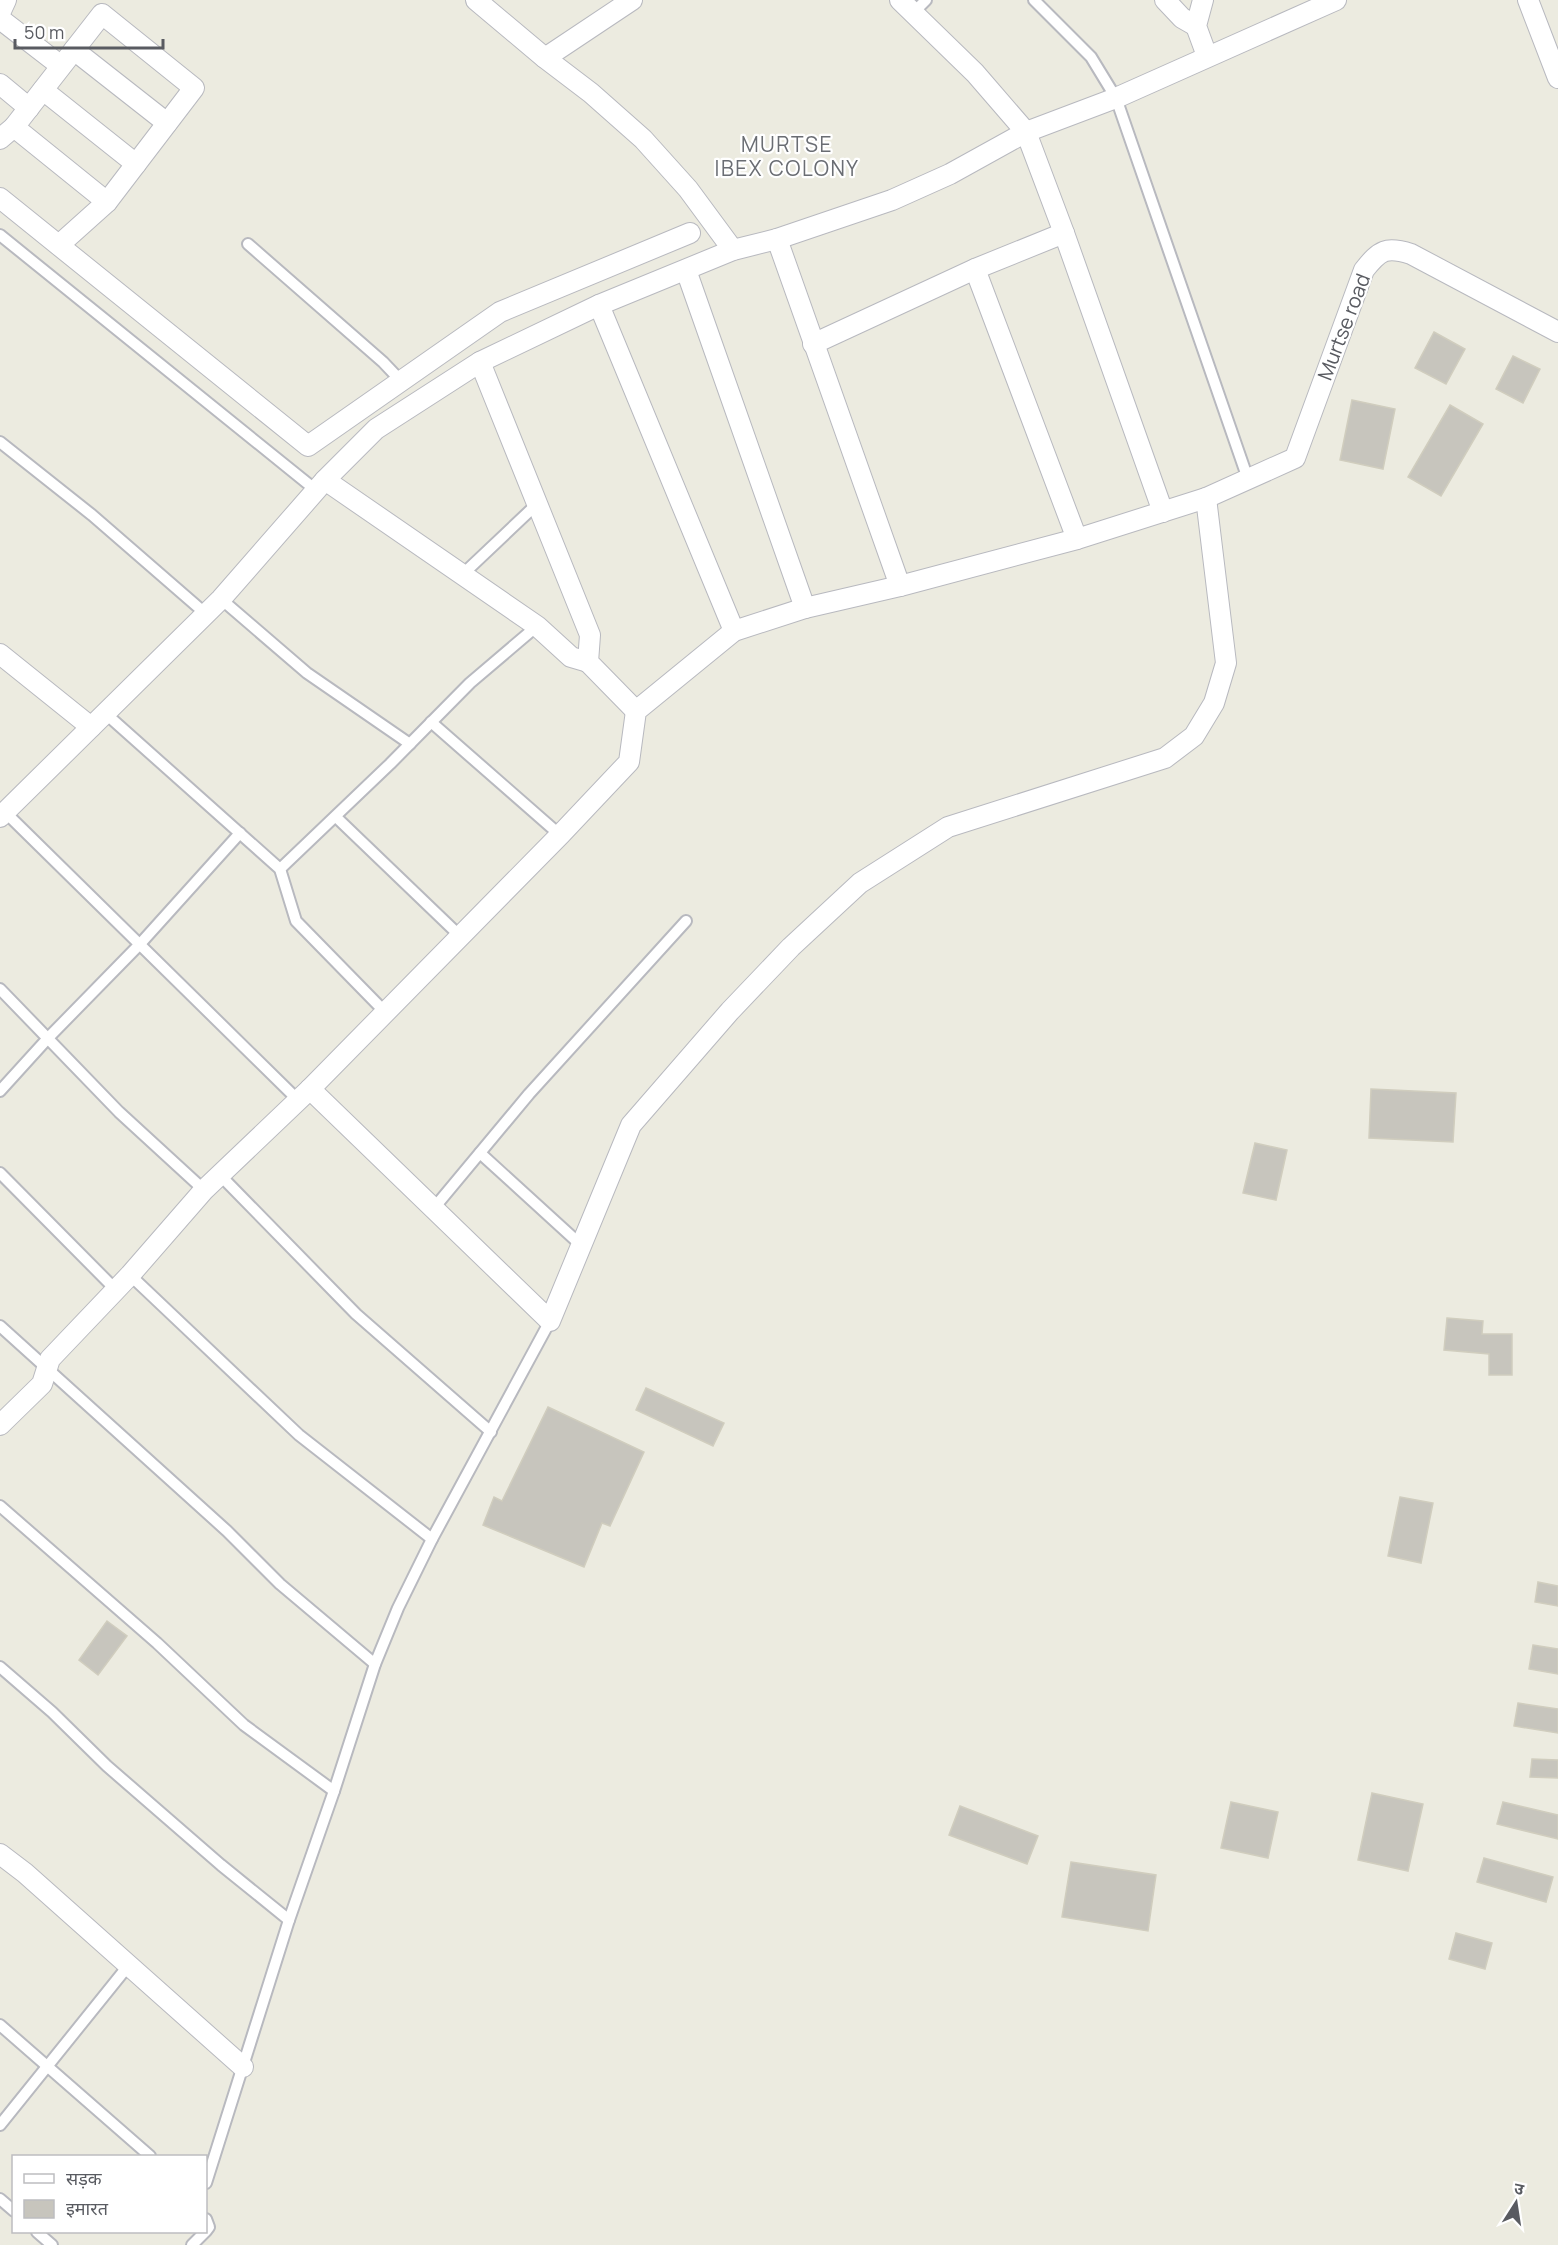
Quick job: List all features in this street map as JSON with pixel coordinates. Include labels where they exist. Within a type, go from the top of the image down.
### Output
[{"type":"street","points":[[0,13],[6,0]]},
{"type":"street","points":[[476,0],[591,93],[643,139],[688,189],[733,250]]},
{"type":"street","points":[[545,58],[633,0]]},
{"type":"street","points":[[1165,0],[1182,18],[1196,26]]},
{"type":"street","points":[[1203,0],[1196,26],[1207,56]]},
{"type":"street","points":[[1528,0],[1558,78]]},
{"type":"street","points":[[3,814],[221,599],[321,486],[376,429],[480,363],[599,304],[733,250],[777,239],[892,200],[950,174],[1026,132],[1116,98],[1332,1]]},
{"type":"street","points":[[913,4],[1026,132],[1163,512]]},
{"type":"street","points":[[58,245],[107,202],[194,88],[102,14],[7,133],[107,202]]},
{"type":"street","points":[[0,19],[61,66]]},
{"type":"street","points":[[74,50],[167,123]]},
{"type":"street","points":[[0,84],[28,108]]},
{"type":"street","points":[[43,90],[136,164]]},
{"type":"street","points":[[0,198],[308,446],[500,312],[690,233]]},
{"type":"street","points":[[813,344],[975,268],[1064,233]]},
{"type":"street","points":[[777,239],[900,586]]},
{"type":"street","name":"Murtse road","points":[[734,631],[805,608],[900,586],[1077,539],[1206,498],[1295,458],[1364,270],[1377,254],[1394,249],[1411,254],[1558,332]]},
{"type":"street","points":[[975,268],[1077,539]]},
{"type":"street","points":[[686,270],[805,608]]},
{"type":"street","points":[[0,1425],[42,1384],[50,1359],[130,1275],[204,1190],[304,1094],[629,762],[636,711],[734,631],[599,304]]},
{"type":"street","points":[[480,363],[590,635],[588,662]]},
{"type":"street","points":[[321,486],[462,575],[537,626],[571,657],[588,662],[636,711]]},
{"type":"street","points":[[304,1094],[434,1208],[550,1321],[632,1125],[730,1011],[791,947],[860,883],[948,827],[1166,758],[1194,736],[1214,703],[1226,663],[1206,498]]},
{"type":"street","points":[[0,654],[98,720]]},
{"type":"street","points":[[0,1854],[25,1873],[243,2067]]},
{"type":"lane","points":[[1034,0],[1091,57],[1116,98],[1248,479]]},
{"type":"lane","points":[[0,235],[321,486]]},
{"type":"lane","points":[[248,244],[383,362],[401,381]]},
{"type":"lane","points":[[0,442],[92,515],[206,614]]},
{"type":"lane","points":[[462,575],[537,504]]},
{"type":"lane","points":[[221,599],[307,673],[410,744]]},
{"type":"lane","points":[[280,869],[470,683],[537,626]]},
{"type":"lane","points":[[98,720],[240,833],[280,869],[296,921],[385,1012]]},
{"type":"lane","points":[[431,722],[560,835]]},
{"type":"lane","points":[[3,814],[140,944],[304,1094]]},
{"type":"lane","points":[[336,816],[460,936]]},
{"type":"lane","points":[[0,1091],[140,944],[240,833]]},
{"type":"lane","points":[[434,1208],[529,1094],[686,921]]},
{"type":"lane","points":[[0,989],[49,1037],[119,1112],[204,1190]]},
{"type":"lane","points":[[480,1153],[582,1246]]},
{"type":"lane","points":[[0,1173],[116,1290]]},
{"type":"lane","points":[[220,1175],[356,1314],[491,1432]]},
{"type":"lane","points":[[130,1275],[299,1435],[432,1539]]},
{"type":"lane","points":[[207,2180],[289,1920],[375,1664],[398,1608],[432,1539],[550,1321]]},
{"type":"lane","points":[[0,1326],[227,1531],[280,1584],[375,1664]]},
{"type":"lane","points":[[0,1506],[157,1643],[243,1725],[334,1791]]},
{"type":"lane","points":[[0,1667],[52,1712],[116,1773],[289,1920]]},
{"type":"lane","points":[[0,2124],[128,1966]]},
{"type":"lane","points":[[0,2025],[148,2155]]},
{"type":"lane","points":[[0,2199],[12,2209]]},
{"type":"lane","points":[[38,2233],[52,2245]]},
{"type":"lane","points":[[192,2245],[203,2233]]},
{"type":"building","points":[[1434,332],[1465,349],[1446,384],[1415,368]]},
{"type":"building","points":[[1513,356],[1540,369],[1523,403],[1496,389]]},
{"type":"building","points":[[1352,400],[1395,409],[1383,469],[1340,460]]},
{"type":"building","points":[[1450,405],[1483,424],[1441,496],[1408,477]]},
{"type":"building","points":[[1371,1089],[1456,1093],[1453,1142],[1369,1138]]},
{"type":"building","points":[[1255,1143],[1287,1150],[1276,1200],[1243,1193]]},
{"type":"building","points":[[1447,1318],[1483,1321],[1482,1334],[1512,1334],[1512,1375],[1489,1375],[1489,1354],[1444,1350]]},
{"type":"building","points":[[646,1388],[724,1423],[713,1446],[636,1410]]},
{"type":"building","points":[[548,1407],[644,1452],[610,1526],[602,1523],[584,1567],[483,1525],[494,1497],[502,1501]]},
{"type":"building","points":[[1400,1497],[1433,1503],[1421,1563],[1388,1556]]},
{"type":"building","points":[[1538,1582],[1558,1586],[1558,1606],[1535,1602]]},
{"type":"building","points":[[107,1621],[127,1636],[98,1675],[79,1660]]},
{"type":"building","points":[[1533,1645],[1558,1649],[1558,1674],[1529,1669]]},
{"type":"building","points":[[1518,1703],[1558,1709],[1558,1733],[1514,1726]]},
{"type":"building","points":[[1532,1759],[1558,1760],[1558,1778],[1530,1777]]},
{"type":"building","points":[[1372,1793],[1423,1804],[1408,1871],[1358,1860]]},
{"type":"building","points":[[1231,1802],[1278,1812],[1268,1858],[1221,1848]]},
{"type":"building","points":[[1503,1802],[1558,1815],[1558,1839],[1497,1824]]},
{"type":"building","points":[[960,1806],[1038,1836],[1027,1864],[949,1835]]},
{"type":"building","points":[[1484,1858],[1553,1877],[1546,1902],[1477,1882]]},
{"type":"building","points":[[1071,1862],[1156,1875],[1148,1931],[1062,1917]]},
{"type":"building","points":[[1456,1933],[1492,1943],[1485,1969],[1449,1959]]},
{"type":"district","name":"MURTSE IBEX COLONY","points":[[787,157]]}]
